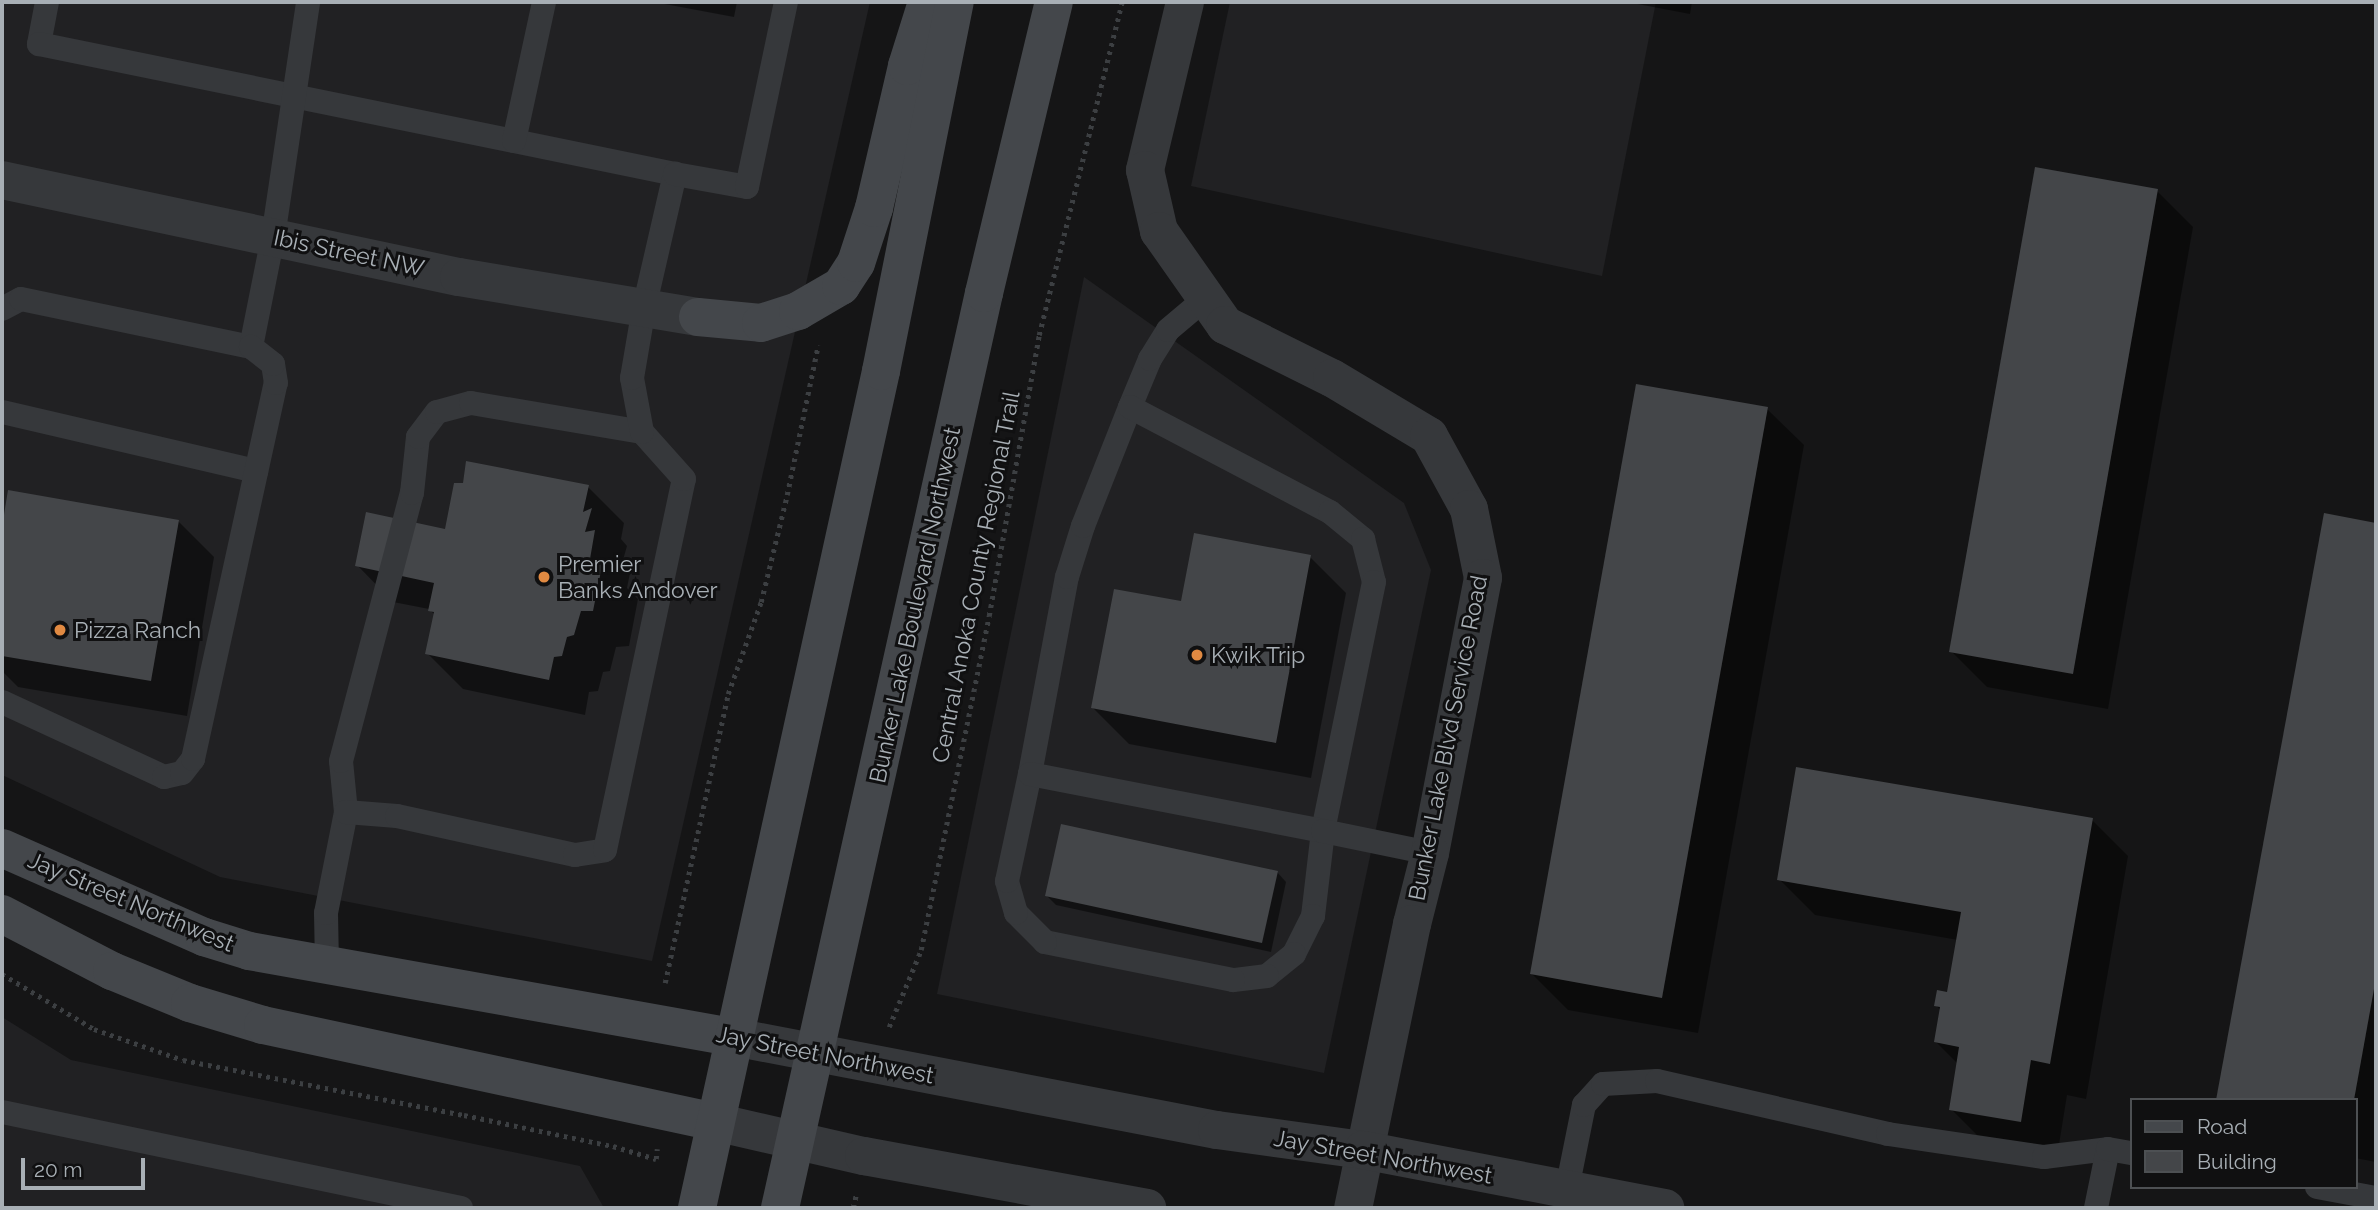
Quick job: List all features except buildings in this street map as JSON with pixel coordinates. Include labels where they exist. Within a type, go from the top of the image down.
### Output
[{"type":"main road","points":[[698,317],[761,323],[798,311],[841,286],[856,264],[874,208],[906,66],[927,2]]},
{"type":"main road","points":[[698,1208],[881,371],[955,2]]},
{"type":"main road","name":"Bunker Lake Boulevard Northwest","points":[[780,1208],[984,293],[1054,2]]},
{"type":"main road","name":"Jay Street Northwest","points":[[2,848],[204,937],[249,951],[734,1037]]},
{"type":"main road","points":[[2,914],[112,971],[190,1003],[263,1025],[715,1122]]},
{"type":"street","name":"Bunker Lake Blvd Service Road","points":[[1185,2],[1145,170],[1159,231],[1225,326],[1332,378],[1429,436],[1469,509],[1483,578],[1430,853],[1363,1150],[1353,1208]]},
{"type":"street","name":"Ibis Street NW","points":[[2,180],[459,277],[698,317]]},
{"type":"street","name":"Jay Street Northwest","points":[[734,1037],[817,1050],[873,1065],[1217,1130],[1363,1150],[1665,1208]]},
{"type":"street","points":[[715,1122],[864,1156],[1147,1208]]},
{"type":"lane","points":[[47,2],[39,44],[293,99],[747,187],[786,2]]},
{"type":"lane","points":[[251,347],[273,237],[308,2]]},
{"type":"lane","points":[[514,141],[540,2]]},
{"type":"lane","points":[[345,812],[397,816],[575,855],[605,850],[684,480],[642,432],[632,378],[644,308],[675,174]]},
{"type":"lane","points":[[1130,407],[1329,512],[1363,539],[1374,582],[1323,831],[1313,916],[1294,954],[1268,976],[1233,980],[1045,942],[1016,913],[1007,881],[1067,577],[1083,526],[1130,407],[1150,359],[1168,330],[1206,298]]},
{"type":"lane","points":[[2,309],[21,299],[251,347],[274,364],[276,383],[192,759],[182,773],[164,777],[2,702]]},
{"type":"lane","points":[[327,965],[326,914],[345,812],[341,761],[412,493],[418,437],[437,412],[471,403],[642,432]]},
{"type":"lane","points":[[2,412],[256,471]]},
{"type":"lane","points":[[1030,774],[1430,853]]},
{"type":"lane","points":[[1567,1189],[1584,1105],[1602,1084],[1657,1081],[1888,1134],[2044,1157],[2120,1151],[2096,1208]]},
{"type":"lane","points":[[2,1112],[461,1208]]},
{"type":"lane","points":[[2329,1189],[2376,1198]]},
{"type":"path","name":"Central Anoka County Regional Trail","points":[[873,1065],[921,950],[989,616],[1039,335],[1122,2]]},
{"type":"path","points":[[665,979],[728,694],[761,602],[787,495],[803,403],[820,336]]},
{"type":"shaded area","points":[[2,2],[870,2],[652,961],[220,877],[2,775]]},
{"type":"shaded area","points":[[1230,2],[1656,2],[1602,276],[1191,186]]},
{"type":"shaded area","points":[[1084,277],[1404,503],[1431,570],[1324,1073],[937,994]]},
{"type":"shaded area","points":[[2,1017],[71,1060],[580,1166],[604,1208],[2,1208]]},
{"type":"place","name":"Premier Banks Andover","points":[[544,577]]},
{"type":"place","name":"Pizza Ranch","points":[[60,630]]},
{"type":"place","name":"Kwik Trip","points":[[1197,655]]}]
